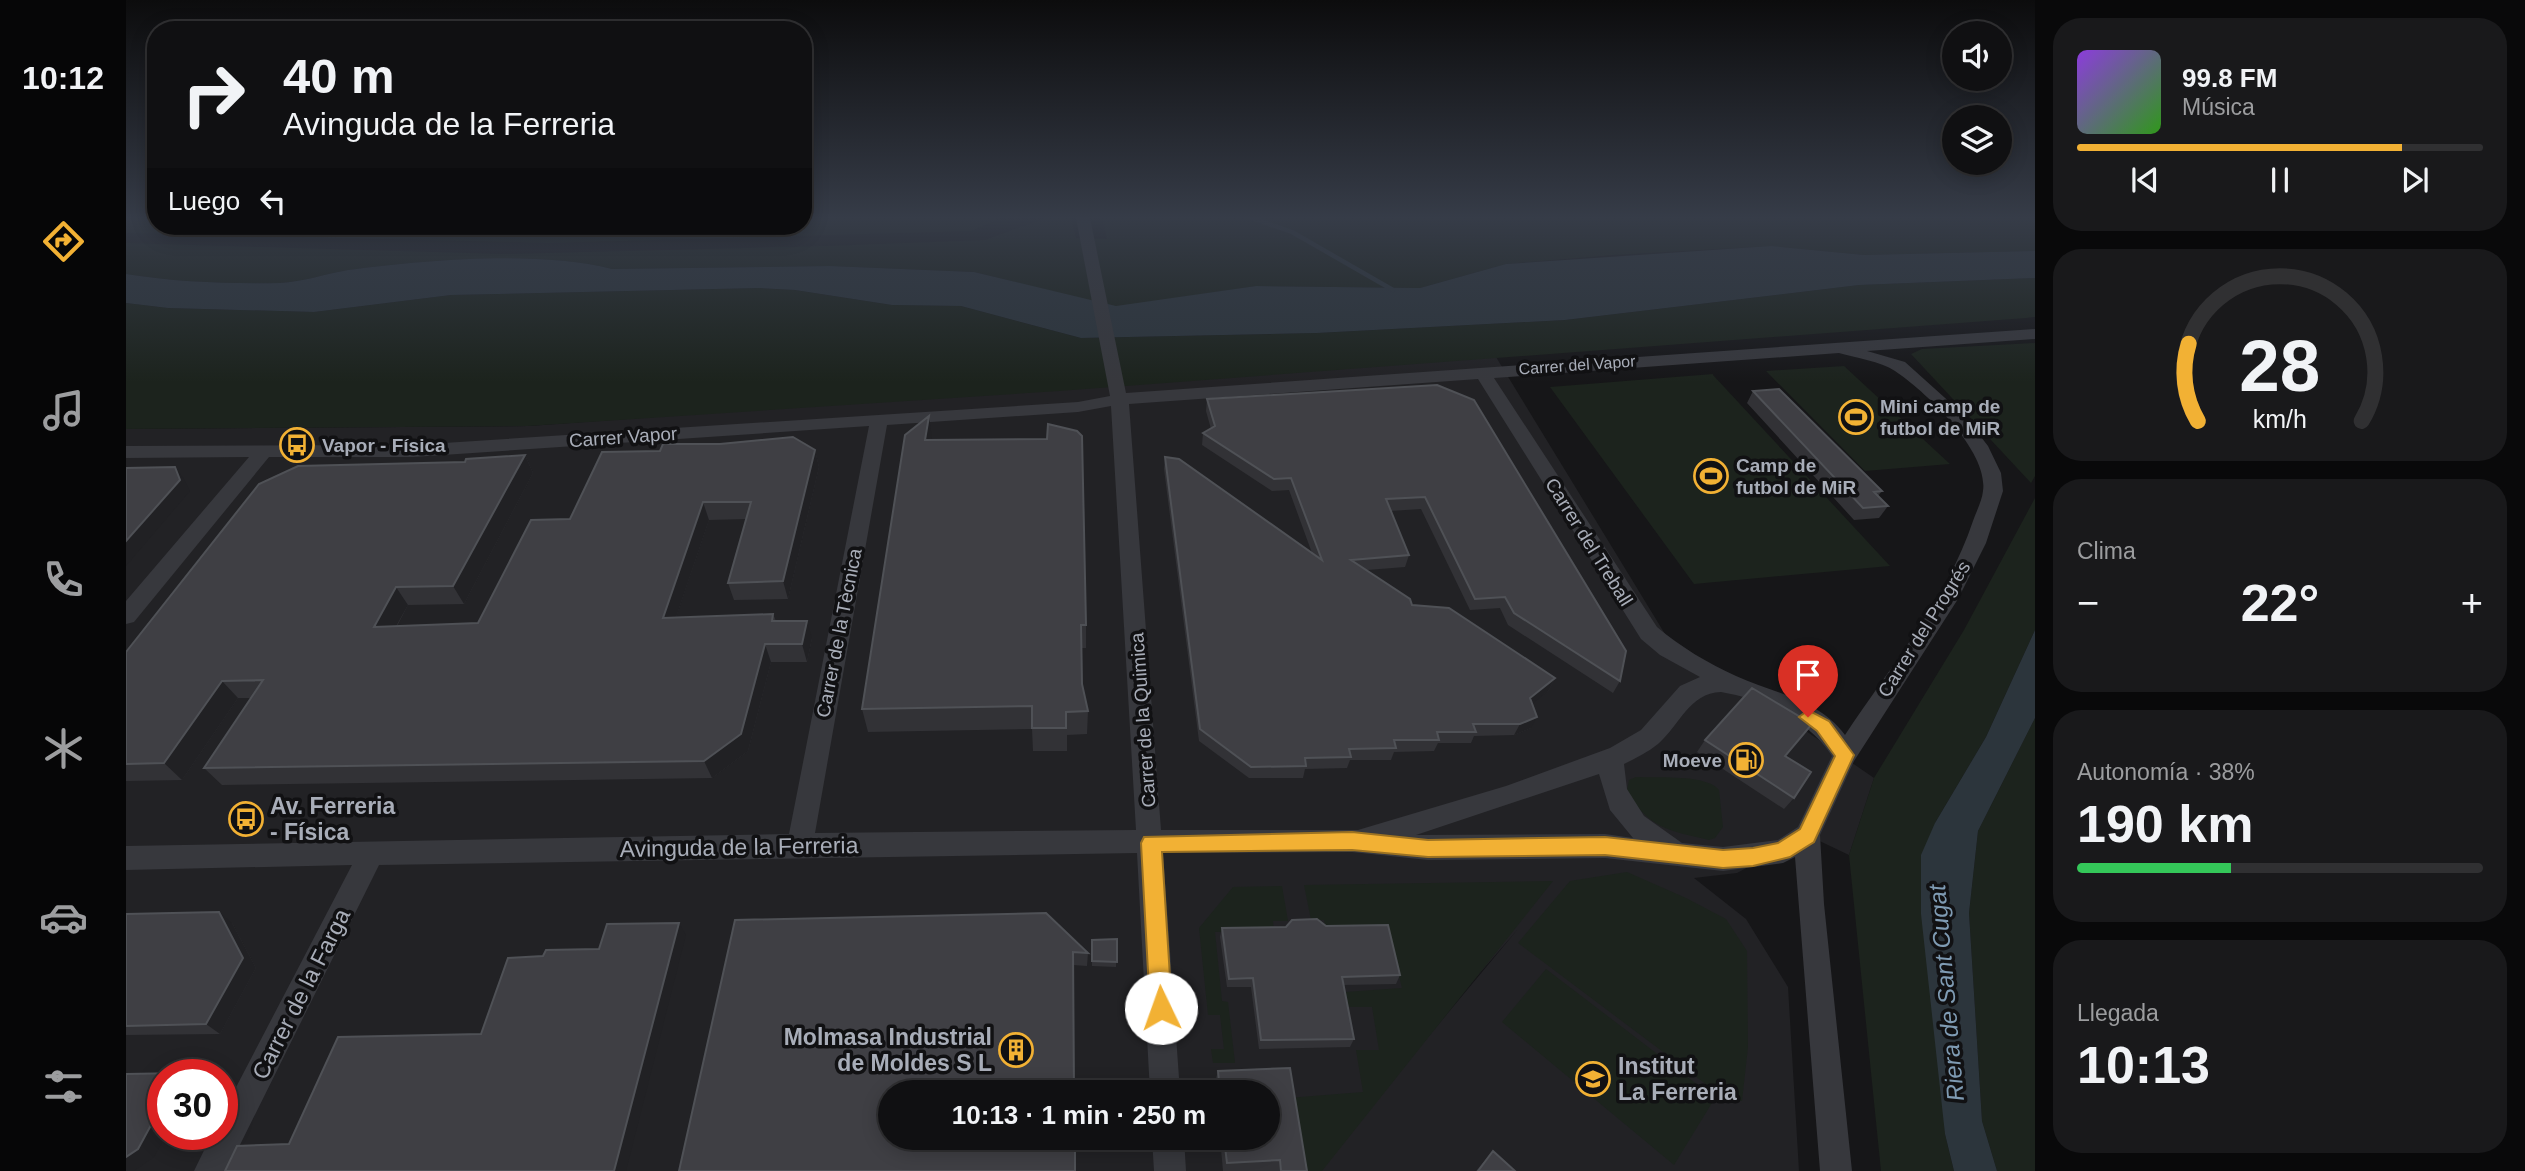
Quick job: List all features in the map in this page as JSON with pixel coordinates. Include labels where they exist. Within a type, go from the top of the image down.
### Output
[{"type":"street","name":"Carrer de la Quimica","points":[[1095,273],[1119,394],[1165,1080]]},
{"type":"street","name":"Carrer del Vapor","points":[[1119,394],[2035,334]]},
{"type":"street","points":[[1893,342],[1893,354],[1899,366]]},
{"type":"street","name":"Carrer del Progrés","points":[[1837,347],[1899,366],[1966,427],[1988,460],[1993,491],[1976,543],[1947,600],[1845,755]]},
{"type":"street","name":"Carrer del Treball","points":[[1482,372],[1649,633],[1668,649],[1728,682]]},
{"type":"street","name":"Carrer Vapor","points":[[126,452],[262,454],[413,451],[1078,407],[1119,394]]},
{"type":"street","name":"Carrer de la Tècnica","points":[[800,845],[879,421]]},
{"type":"street","points":[[126,616],[262,454]]},
{"type":"street","points":[[1728,682],[1823,726],[1845,755],[1807,835],[1810,904],[1836,1171]]},
{"type":"street","name":"Avinguda de la Ferreria","points":[[1352,841],[1482,806],[1612,760],[1656,734],[1680,699],[1692,689],[1728,682]]},
{"type":"street","name":"Avinguda de la Ferreria","points":[[1612,760],[1610,776],[1620,806],[1651,838],[1678,852]]},
{"type":"street","name":"Avinguda de la Ferreria","points":[[126,858],[800,845],[1352,841],[1428,848],[1605,846],[1723,859],[1753,857],[1783,850],[1807,835]]},
{"type":"street","name":"Carrer de la Farga","points":[[210,1171],[371,855]]},
{"type":"street","points":[[1169,1150],[1170,1171]]},
{"type":"shaded area","points":[[337,273],[280,283],[203,282],[126,274]]},
{"type":"shaded area","points":[[977,273],[1475,273],[1420,288],[1256,286],[1116,307]]},
{"type":"shaded area","points":[[2035,278],[2035,317],[2026,318],[1059,391],[528,426],[126,429],[126,303],[168,308],[314,312],[451,295],[759,288],[795,290],[892,305],[961,306],[1081,338],[1317,333],[1565,320],[1859,285]]},
{"type":"shaded area","points":[[2035,343],[2035,476],[2031,483],[1911,354],[1922,349]]},
{"type":"shaded area","points":[[1496,357],[1665,634],[1874,778],[1849,855],[1807,835],[1737,873],[1694,878],[1746,919],[1788,987],[1799,1171],[1316,1171],[1518,929],[1308,1171],[126,1171],[126,429],[528,426]]},
{"type":"shaded area","name":"Mini camp de futbol de MiR","points":[[1844,366],[1950,464],[1865,471],[1766,371]]},
{"type":"shaded area","name":"Camp de futbol de MiR","points":[[1713,374],[1890,566],[1694,584],[1550,387]]},
{"type":"shaded area","points":[[2035,498],[2035,630],[1986,737],[1935,823],[1945,1134],[1954,1171],[1881,1171],[1849,855],[1874,778],[1964,630]]},
{"type":"shaded area","points":[[2035,718],[2035,1171],[1997,1171],[1982,1121],[1969,913],[1978,831]]},
{"type":"shaded area","points":[[1636,777],[1693,779],[1713,785],[1719,790],[1723,827],[1715,838],[1709,840],[1661,826],[1643,813],[1627,790],[1629,780]]},
{"type":"shaded area","points":[[1627,872],[1726,919],[1747,951],[1748,1047],[1742,1101],[1727,1100],[1518,943],[1570,881]]},
{"type":"shaded area","points":[[1553,881],[1322,1171],[1299,1171],[1288,1098],[1363,1092],[1356,1050],[1379,1050],[1372,1007],[1349,1007],[1345,992],[1402,988],[1387,928],[1326,930],[1324,920],[1311,920],[1304,885]]},
{"type":"shaded area","points":[[1282,886],[1288,921],[1273,921],[1274,931],[1215,932],[1222,1001],[1228,1002],[1235,1063],[1213,1063],[1211,1049],[1224,1049],[1220,1015],[1208,1015],[1199,928],[1233,887]]},
{"type":"shaded area","points":[[1546,969],[1715,1098],[1674,1165],[1502,1022]]},
{"type":"water","points":[[337,273],[977,273],[1116,306],[1256,286],[1420,288],[1475,273],[2035,273],[2035,278],[1859,285],[1565,320],[1317,333],[1081,338],[961,306],[892,305],[795,290],[759,288],[451,295],[314,312],[168,308],[126,303],[126,274],[203,282],[280,283]]},
{"type":"water","name":"Riera de Sant Cugat","points":[[2035,630],[2035,718],[1978,831],[1969,913],[1982,1121],[1997,1171],[1954,1171],[1945,1134],[1921,914],[1921,855],[1935,823],[1986,737]]},
{"type":"building","points":[[1437,385],[1474,400],[1626,651],[1620,681],[1514,613],[1505,597],[1475,599],[1425,497],[1386,499],[1409,555],[1351,560],[1410,599],[1412,605],[1449,608],[1555,678],[1530,698],[1537,717],[1520,724],[1473,724],[1476,732],[1437,732],[1439,740],[1394,740],[1396,748],[1349,749],[1351,757],[1305,758],[1306,766],[1251,767],[1200,729],[1165,457],[1179,459],[1322,560],[1291,478],[1274,479],[1203,433],[1215,426],[1207,399]]},
{"type":"building","points":[[1779,389],[1882,491],[1874,492],[1888,506],[1863,508],[1753,391]]},
{"type":"building","points":[[929,416],[925,440],[1047,439],[1048,424],[1077,431],[1082,436],[1086,625],[1081,625],[1082,684],[1088,711],[1066,712],[1066,728],[1032,728],[1032,706],[862,709],[905,435]]},
{"type":"building","points":[[793,437],[815,450],[783,581],[728,583],[751,502],[703,502],[663,618],[773,614],[772,621],[807,621],[802,644],[765,644],[741,734],[704,761],[204,768],[263,680],[222,681],[164,763],[126,764],[126,652],[259,484],[298,466],[465,462],[466,459],[525,455],[453,586],[396,587],[374,627],[478,623],[531,520],[570,519],[602,452],[660,451],[663,444],[720,444]]},
{"type":"building","points":[[175,467],[180,480],[126,541],[126,468]]},
{"type":"building","name":"Moeve","points":[[1752,688],[1812,724],[1785,756],[1811,772],[1794,798],[1705,740]]},
{"type":"building","points":[[219,912],[243,958],[206,1024],[126,1026],[126,914]]},
{"type":"building","points":[[1046,913],[1088,953],[1073,952],[1074,1080],[878,1080],[878,1150],[1075,1150],[1075,1171],[679,1171],[735,920]]},
{"type":"building","points":[[1317,919],[1326,926],[1388,925],[1400,975],[1342,977],[1354,1039],[1261,1040],[1253,978],[1229,979],[1222,928],[1286,927],[1292,920]]},
{"type":"building","points":[[679,923],[614,1171],[225,1171],[238,1146],[289,1144],[338,1037],[481,1034],[508,958],[543,956],[546,950],[599,949],[607,924]]},
{"type":"building","points":[[1117,939],[1117,962],[1092,961],[1092,940]]},
{"type":"building","points":[[1290,1068],[1307,1171],[1281,1171],[1280,1160],[1227,1163],[1225,1150],[1280,1150],[1280,1080],[1219,1080],[1218,1071]]},
{"type":"building","points":[[126,1074],[147,1074],[147,1132],[138,1149],[126,1157]]},
{"type":"building","points":[[1493,1151],[1515,1171],[1478,1171]]},
{"type":"waterway","points":[[1363,273],[1393,290]]},
{"type":"place","name":"Mini camp de futbol de MiR","points":[[1856,417]]},
{"type":"place","name":"Vapor - Física","points":[[297,445]]},
{"type":"place","name":"Camp de futbol de MiR","points":[[1711,476]]},
{"type":"place","name":"Moeve","points":[[1746,760]]},
{"type":"place","name":"Av. Ferreria - Física","points":[[246,819]]},
{"type":"place","name":"Molmasa Industrial de Moldes S L","points":[[1016,1050]]},
{"type":"place","name":"Institut La Ferreria","points":[[1593,1079]]},
{"type":"route","points":[[1161,1008],[1151,843],[1352,841],[1428,848],[1605,846],[1723,859],[1753,857],[1783,850],[1807,835],[1845,755],[1823,726],[1808,717]]}]
